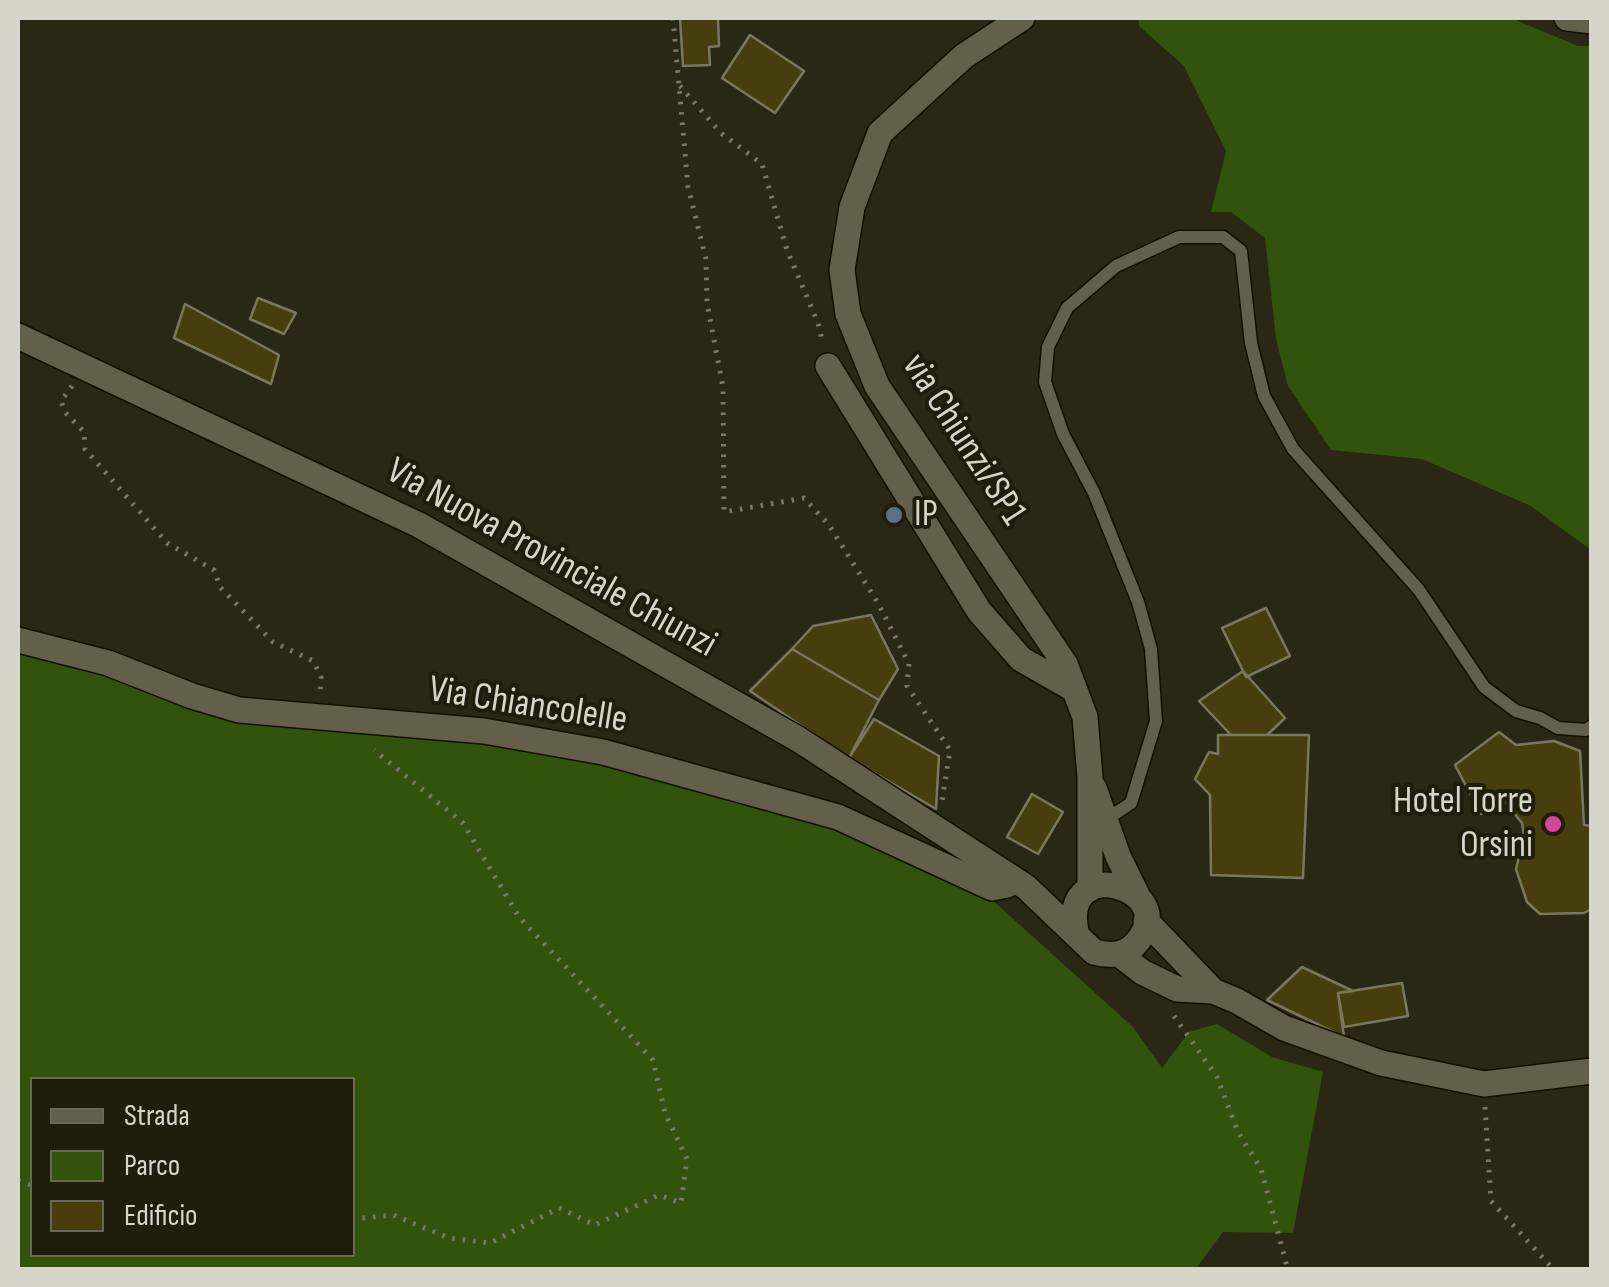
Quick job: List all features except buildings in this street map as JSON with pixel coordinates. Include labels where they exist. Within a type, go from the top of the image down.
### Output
[{"type":"main road","name":"via Chiunzi/SP1","points":[[1022,18],[964,56],[880,133],[852,207],[842,270],[848,314],[877,386],[1065,664],[1085,716],[1090,777]]},
{"type":"main road","points":[[1567,18],[1592,21]]},
{"type":"main road","name":"Via Nuova Provinciale Chiunzi","points":[[18,336],[420,524],[798,739],[1020,883],[1076,931]]},
{"type":"main road","points":[[828,366],[980,610],[1022,659],[1075,690]]},
{"type":"main road","name":"Via Chiancolelle","points":[[18,640],[108,662],[192,696],[239,710],[484,731],[602,752],[838,817],[992,888],[1020,883],[1087,892]]},
{"type":"main road","points":[[1090,777],[1118,856],[1143,910],[1138,942],[1119,954]]},
{"type":"main road","points":[[1090,777],[1087,892],[1075,912],[1076,931],[1094,952],[1119,954],[1142,972],[1177,989],[1213,991],[1237,1000],[1284,1028],[1381,1063],[1484,1084],[1592,1071]]},
{"type":"main road","points":[[1087,892],[1102,884],[1130,889],[1143,910],[1213,991]]},
{"type":"lane","points":[[1106,819],[1131,803],[1156,721],[1151,648],[1138,602],[1094,493],[1063,434],[1045,382],[1048,348],[1068,308],[1104,276],[1116,266],[1179,237],[1222,237],[1241,251],[1251,343],[1264,396],[1293,449],[1419,590],[1484,687],[1516,711],[1558,728],[1586,730],[1592,726]]},
{"type":"path","points":[[672,18],[688,187],[706,260],[707,302],[722,387],[724,512],[804,498],[829,525],[878,604],[909,664],[908,686],[950,750],[937,832]]},
{"type":"path","points":[[678,84],[721,133],[762,164],[786,250],[818,323],[828,366]]},
{"type":"path","points":[[82,366],[70,393],[61,400],[65,412],[84,432],[85,448],[168,543],[214,570],[220,587],[262,632],[273,642],[313,661],[323,688],[318,703],[320,716]]},
{"type":"path","points":[[355,1220],[393,1215],[448,1238],[490,1243],[559,1208],[595,1225],[659,1194],[681,1203],[687,1159],[665,1113],[653,1060],[520,917],[463,822],[362,742]]},
{"type":"path","points":[[1168,1004],[1217,1077],[1238,1132],[1261,1169],[1288,1270]]},
{"type":"path","points":[[1484,1084],[1491,1201],[1554,1270]]},
{"type":"green space","points":[[1138,18],[1511,18],[1578,46],[1591,46],[1591,550],[1531,506],[1422,459],[1331,450],[1288,386],[1276,339],[1265,238],[1231,212],[1211,212],[1226,151],[1184,66],[1139,26]]},
{"type":"green space","points":[[18,650],[104,672],[188,706],[483,741],[600,762],[834,827],[990,898],[1133,1027],[1162,1068],[1189,1032],[1217,1024],[1272,1057],[1323,1072],[1293,1233],[1223,1232],[1195,1270],[18,1269]]},
{"type":"place","name":"IP","points":[[894,515]]},
{"type":"place","name":"Hotel Torre Orsini","points":[[1553,824]]}]
